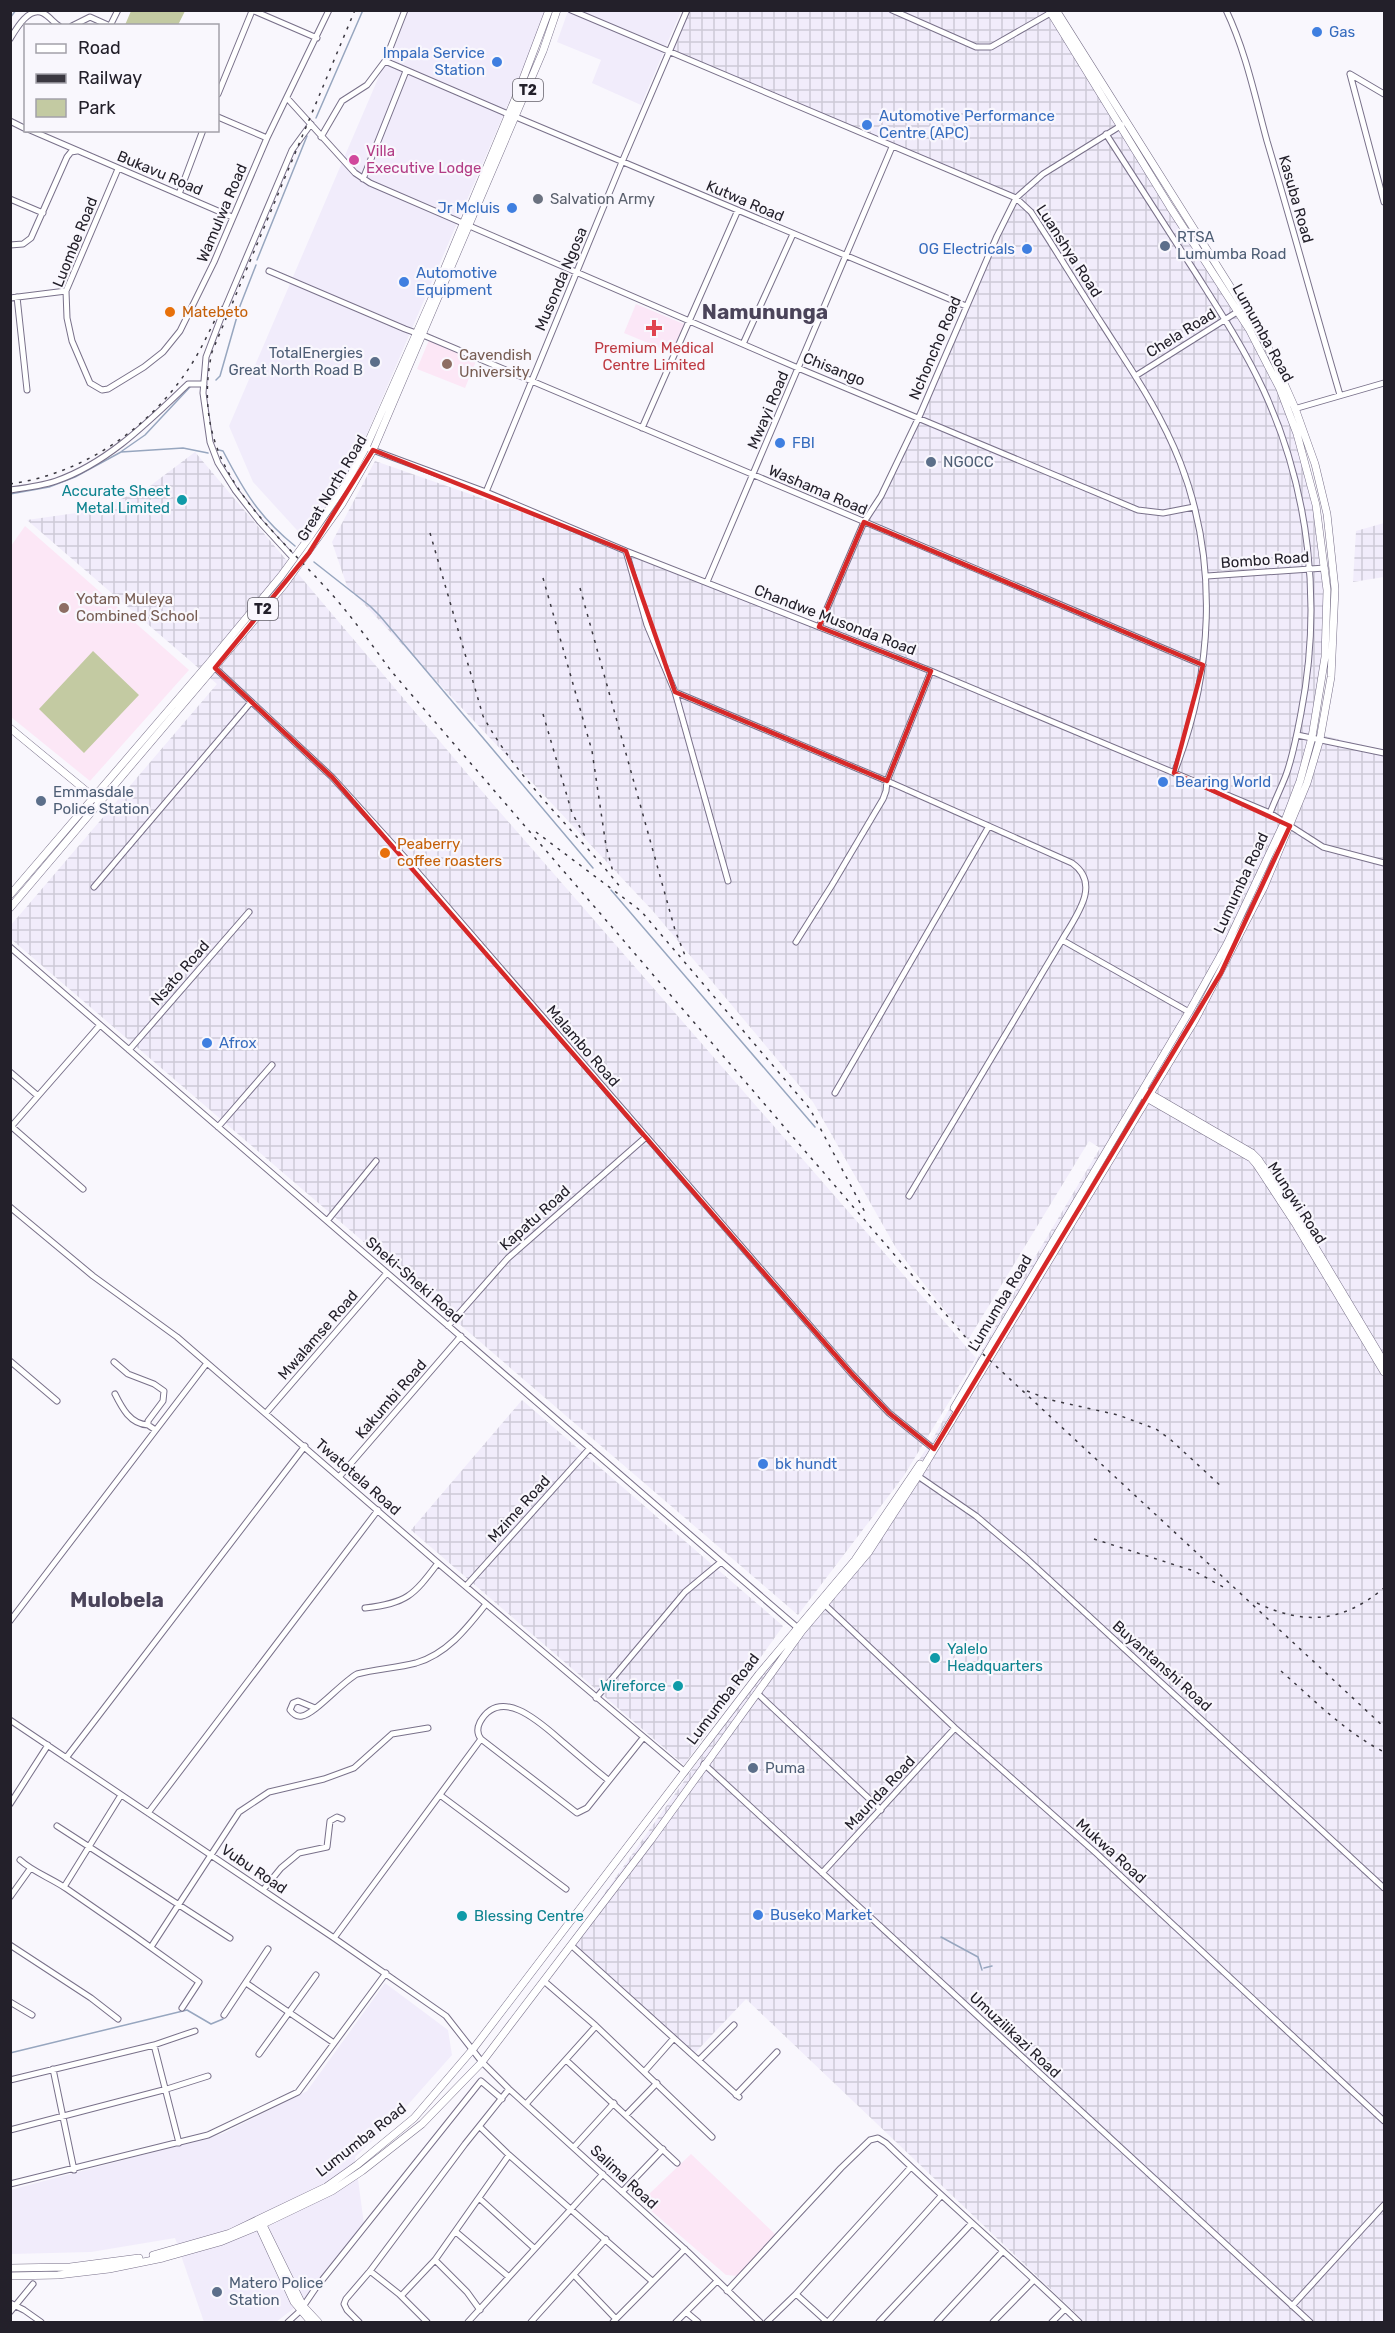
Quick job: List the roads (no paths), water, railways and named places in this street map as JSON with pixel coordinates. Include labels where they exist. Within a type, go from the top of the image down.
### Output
[{"type":"main road","name":"Great North Road","points":[[512,116],[549,10]]},
{"type":"main road","name":"Great North Road","points":[[10,908],[97,800],[309,553],[347,496],[420,334],[512,116],[543,51],[557,10]]},
{"type":"main road","name":"Lumumba Road","points":[[1052,11],[1260,348],[1292,409],[1312,485],[1325,568],[1327,617],[1325,657],[1316,738]]},
{"type":"main road","name":"Lumumba Road","points":[[10,2268],[70,2267],[157,2255],[260,2223],[326,2187],[357,2165],[414,2118],[473,2049],[685,1772],[822,1602],[916,1474],[1145,1094],[1221,973],[1264,887],[1316,738],[1331,677],[1335,589],[1326,514],[1315,464],[1267,345],[1123,124]]},
{"type":"main road","name":"Great North Road","points":[[420,334],[436,306],[466,225]]},
{"type":"main road","name":"Great North Road","points":[[212,665],[294,559],[370,448]]},
{"type":"main road","points":[[10,728],[97,800]]},
{"type":"main road","name":"Great North Road","points":[[10,895],[97,800]]},
{"type":"main road","name":"Lumumba Road","points":[[1145,1094],[1227,944],[1287,825]]},
{"type":"main road","name":"Mungwi Road","points":[[1145,1094],[1252,1153],[1258,1159],[1299,1220],[1384,1362]]},
{"type":"main road","name":"Mungwi Road","points":[[1145,1094],[1251,1158],[1295,1223],[1384,1372]]},
{"type":"main road","name":"Lumumba Road","points":[[10,2276],[58,2275],[109,2269],[220,2242],[332,2191],[362,2171],[422,2124],[482,2062],[572,1946],[757,1693],[800,1629]]},
{"type":"main road","points":[[260,2223],[285,2284],[311,2322]]},
{"type":"main road","points":[[301,2309],[318,2322]]},
{"type":"street","points":[[112,24],[118,10]]},
{"type":"street","name":"Wamulwa Road","points":[[99,390],[108,389],[135,373],[172,342],[196,301],[267,138],[329,10]]},
{"type":"street","points":[[321,137],[342,101],[367,85],[385,61],[405,10]]},
{"type":"street","name":"Luanshya Road","points":[[571,10],[1016,198],[1031,212],[1137,375],[1180,462],[1200,530],[1206,576],[1203,665],[1193,715],[1174,773]]},
{"type":"street","name":"Musonda Ngosa","points":[[486,492],[687,10]]},
{"type":"street","points":[[892,10],[976,47],[985,48],[991,47],[1052,11]]},
{"type":"street","name":"Kasuba Road","points":[[1226,10],[1236,31],[1249,73],[1340,395]]},
{"type":"street","points":[[219,91],[252,11],[317,38]]},
{"type":"street","points":[[10,39],[33,12],[42,12],[56,24]]},
{"type":"street","points":[[76,24],[90,17],[106,24]]},
{"type":"street","name":"Kutwa Road","points":[[385,61],[966,306]]},
{"type":"street","points":[[287,98],[321,137],[363,179],[406,71]]},
{"type":"street","points":[[1384,94],[1350,74],[1384,202]]},
{"type":"street","points":[[219,117],[267,138]]},
{"type":"street","name":"Bukavu Road","points":[[10,122],[24,128]]},
{"type":"street","points":[[294,559],[260,522],[218,463],[210,442],[203,407],[206,357],[222,315],[292,150],[311,124]]},
{"type":"street","name":"Nchoncho Road","points":[[819,627],[864,522],[881,496],[919,417],[966,306],[1016,198],[1043,174],[1123,124]]},
{"type":"street","name":"Bukavu Road","points":[[33,132],[232,217]]},
{"type":"street","points":[[179,194],[202,132]]},
{"type":"street","points":[[1106,134],[1225,319],[1254,370],[1282,436],[1297,489],[1310,569],[1309,660],[1297,735],[1287,774],[1270,813]]},
{"type":"street","name":"Mwayi Road","points":[[707,582],[892,147]]},
{"type":"street","points":[[10,245],[29,241],[44,213],[68,154],[78,151]]},
{"type":"street","name":"Luombe Road","points":[[99,390],[90,382],[72,341],[67,318],[66,291],[118,169]]},
{"type":"street","name":"Chisango","points":[[363,179],[798,368],[1138,510],[1163,513],[1194,507]]},
{"type":"street","points":[[10,199],[44,213]]},
{"type":"street","points":[[642,428],[738,210]]},
{"type":"street","points":[[743,344],[793,234]]},
{"type":"street","name":"Washama Road","points":[[269,271],[1203,665]]},
{"type":"street","points":[[27,390],[14,297],[66,291]]},
{"type":"street","name":"Chela Road","points":[[1137,375],[1237,312]]},
{"type":"street","points":[[1292,409],[1384,383]]},
{"type":"street","points":[[10,490],[54,482],[96,461],[139,431],[189,384],[204,384]]},
{"type":"street","name":"Chandwe Musonda Road","points":[[370,448],[486,492],[626,551],[931,671],[1270,813],[1323,847],[1384,863]]},
{"type":"street","points":[[626,551],[647,625],[675,692],[728,881]]},
{"type":"street","name":"Bombo Road","points":[[1206,576],[1325,568]]},
{"type":"street","name":"Malambo Road","points":[[212,665],[332,777],[866,1389],[900,1424],[932,1448]]},
{"type":"street","points":[[796,942],[860,839],[886,791],[887,781],[931,671]]},
{"type":"street","points":[[675,692],[1072,862],[1084,874],[1087,884],[1084,900],[909,1196]]},
{"type":"street","points":[[94,887],[251,702]]},
{"type":"street","points":[[1297,735],[1384,753]]},
{"type":"street","points":[[835,1093],[989,826]]},
{"type":"street","name":"Nsato Road","points":[[129,1050],[249,912]]},
{"type":"street","points":[[1062,940],[1189,1012]]},
{"type":"street","name":"Sheki-Sheki Road","points":[[10,947],[800,1629]]},
{"type":"street","points":[[83,1189],[11,1127],[100,1025]]},
{"type":"street","points":[[218,1127],[272,1065]]},
{"type":"street","points":[[10,1072],[38,1096]]},
{"type":"street","name":"Kapatu Road","points":[[448,1326],[508,1258],[646,1137]]},
{"type":"street","points":[[327,1221],[376,1161]]},
{"type":"street","name":"Twatotela Road","points":[[10,1207],[93,1276],[148,1314],[207,1363],[685,1772]]},
{"type":"street","name":"Mwalamse Road","points":[[266,1413],[387,1273]]},
{"type":"street","name":"Kakumbi Road","points":[[340,1476],[460,1336]]},
{"type":"street","points":[[10,1361],[57,1401]]},
{"type":"street","points":[[114,1362],[128,1374],[148,1380],[164,1391],[163,1401],[148,1421],[148,1425]]},
{"type":"street","points":[[10,1620],[154,1429],[207,1363]]},
{"type":"street","points":[[115,1394],[125,1412],[135,1421],[154,1429]]},
{"type":"street","points":[[66,1758],[305,1446]]},
{"type":"street","name":"Mzime Road","points":[[466,1586],[590,1448]]},
{"type":"street","name":"Buyantanshi Road","points":[[916,1474],[976,1516],[1028,1560],[1384,1888]]},
{"type":"street","points":[[148,1813],[378,1510]]},
{"type":"street","points":[[596,1698],[685,1593],[722,1562]]},
{"type":"street","points":[[365,1608],[388,1605],[406,1599],[423,1583],[438,1563]]},
{"type":"street","name":"Mukwa Road","points":[[822,1602],[1384,2121]]},
{"type":"street","points":[[315,1708],[349,1678],[357,1674],[414,1664],[430,1658],[455,1640],[486,1604]]},
{"type":"street","points":[[757,1693],[881,1810]]},
{"type":"street","points":[[608,1780],[541,1722],[524,1711],[507,1707],[491,1711],[478,1725],[478,1735],[481,1739],[577,1813],[587,1808],[643,1738]]},
{"type":"street","name":"Vubu Road","points":[[10,1720],[386,1973],[446,2016],[473,2049]]},
{"type":"street","points":[[151,1947],[239,1812],[269,1792],[324,1779],[354,1768],[392,1734],[428,1728]]},
{"type":"street","name":"Maunda Road","points":[[822,1873],[956,1728]]},
{"type":"street","points":[[334,1938],[481,1739]]},
{"type":"street","points":[[10,1804],[48,1745]]},
{"type":"street","name":"Umuzilikazi Road","points":[[704,1764],[1310,2322]]},
{"type":"street","points":[[64,1887],[121,1795]]},
{"type":"street","points":[[440,1795],[566,1889]]},
{"type":"street","points":[[263,1890],[281,1868],[299,1853],[327,1847],[330,1821],[337,1817],[342,1819]]},
{"type":"street","points":[[57,1826],[230,1938]]},
{"type":"street","points":[[20,1860],[30,1869],[39,1871],[64,1887],[199,1982],[182,2008]]},
{"type":"street","points":[[10,1897],[30,1869]]},
{"type":"street","points":[[10,1945],[91,1998],[118,2019]]},
{"type":"street","points":[[572,1946],[738,2096],[777,2052]]},
{"type":"street","points":[[224,2015],[268,1949]]},
{"type":"street","points":[[10,2184],[74,2170],[219,2131],[298,2092],[386,1973]]},
{"type":"street","points":[[259,2054],[316,1975]]},
{"type":"street","points":[[544,1981],[596,2026],[712,2136]]},
{"type":"street","points":[[246,1983],[334,2043]]},
{"type":"street","points":[[10,2002],[32,2016]]},
{"type":"street","points":[[699,2061],[734,2025]]},
{"type":"street","points":[[526,2104],[596,2026]]},
{"type":"street","points":[[10,2080],[154,2045],[195,2031]]},
{"type":"street","points":[[644,2072],[674,2038]]},
{"type":"street","points":[[154,2045],[179,2143]]},
{"type":"street","name":"Salima Road","points":[[473,2049],[482,2062],[509,2090],[685,2249],[759,2322]]},
{"type":"street","points":[[566,2060],[677,2163]]},
{"type":"street","points":[[53,2069],[74,2170]]},
{"type":"street","points":[[10,2130],[208,2076]]},
{"type":"street","points":[[288,2322],[301,2309],[482,2081],[502,2099]]},
{"type":"street","points":[[626,2115],[657,2084]]},
{"type":"street","points":[[359,2322],[344,2304],[465,2144],[509,2090]]},
{"type":"street","points":[[574,2147],[614,2103]]},
{"type":"street","points":[[480,2127],[652,2282]]},
{"type":"street","points":[[726,2291],[870,2140],[879,2139],[1079,2322]]},
{"type":"street","points":[[622,2192],[663,2149]]},
{"type":"street","points":[[400,2296],[435,2260],[509,2155]]},
{"type":"street","points":[[767,2322],[796,2294],[911,2167]]},
{"type":"street","points":[[468,2322],[603,2174]]},
{"type":"street","points":[[796,2294],[827,2322],[940,2196]]},
{"type":"street","points":[[479,2198],[534,2248]]},
{"type":"street","points":[[1292,2306],[1384,2205]]},
{"type":"street","points":[[879,2322],[970,2224]]},
{"type":"street","points":[[456,2232],[509,2277]]},
{"type":"street","points":[[531,2322],[606,2239]]},
{"type":"street","points":[[574,2275],[615,2321],[685,2249]]},
{"type":"street","points":[[937,2322],[1003,2251]]},
{"type":"street","points":[[435,2260],[467,2292],[480,2310]]},
{"type":"street","points":[[370,2271],[428,2322]]},
{"type":"street","points":[[993,2322],[1034,2280]]},
{"type":"street","points":[[676,2322],[717,2281]]},
{"type":"street","points":[[10,2312],[13,2304],[33,2284]]},
{"type":"street","points":[[13,2304],[41,2322]]},
{"type":"street","points":[[1052,2322],[1065,2309]]},
{"type":"street","points":[[686,2312],[698,2322]]},
{"type":"waterway","points":[[10,18],[16,10]]},
{"type":"waterway","points":[[316,118],[363,10]]},
{"type":"waterway","points":[[257,260],[307,136]]},
{"type":"waterway","points":[[216,380],[220,376],[240,306],[256,265]]},
{"type":"waterway","points":[[122,451],[145,435],[190,387]]},
{"type":"waterway","points":[[10,494],[49,487],[75,477],[121,452],[183,448],[208,453]]},
{"type":"waterway","points":[[219,450],[223,451],[238,479],[262,514],[295,546]]},
{"type":"waterway","points":[[314,562],[380,616],[593,868]]},
{"type":"waterway","points":[[611,890],[815,1127]]},
{"type":"waterway","points":[[941,1937],[978,1957],[982,1970]]},
{"type":"waterway","points":[[984,1968],[992,1966]]},
{"type":"waterway","points":[[10,2053],[187,2010],[211,2024],[223,2019]]},
{"type":"railway","points":[[355,10],[212,352],[207,391],[211,425],[220,456],[236,485],[255,511],[344,609],[392,672],[968,1340],[1384,1727]]},
{"type":"railway","points":[[10,484],[37,479],[87,459],[132,430],[153,412],[187,371],[222,306]]},
{"type":"railway","points":[[430,533],[483,716],[497,740],[530,784],[621,888]]},
{"type":"railway","points":[[543,578],[592,751],[606,846],[613,872]]},
{"type":"railway","points":[[580,588],[675,930],[686,958]]},
{"type":"railway","points":[[543,714],[572,813],[586,838]]},
{"type":"railway","points":[[536,832],[641,911],[810,1109],[867,1216]]},
{"type":"railway","points":[[1027,1391],[1051,1400],[1118,1415],[1156,1429],[1222,1487]]},
{"type":"railway","points":[[1094,1539],[1194,1571],[1225,1588]]},
{"type":"railway","points":[[1257,1603],[1292,1615],[1324,1617],[1354,1608],[1384,1588]]},
{"type":"railway","points":[[1281,1671],[1343,1725],[1384,1752]]},
{"type":"place","name":"Gas","points":[[1317,32]]},
{"type":"place","name":"Impala Service Station","points":[[497,62]]},
{"type":"place","name":"Automotive Performance Centre (APC)","points":[[867,125]]},
{"type":"place","name":"Villa Executive Lodge","points":[[354,160]]},
{"type":"place","name":"Salvation Army","points":[[538,199]]},
{"type":"place","name":"Jr Mcluis","points":[[512,208]]},
{"type":"place","name":"RTSA Lumumba Road","points":[[1165,246]]},
{"type":"place","name":"OG Electricals","points":[[1027,249]]},
{"type":"place","name":"Automotive Equipment","points":[[404,282]]},
{"type":"place","name":"Matebeto","points":[[170,312]]},
{"type":"place","name":"Premium Medical Centre Limited","points":[[654,328]]},
{"type":"place","name":"TotalEnergies Great North Road B","points":[[375,362]]},
{"type":"place","name":"Cavendish University","points":[[447,364]]},
{"type":"place","name":"FBI","points":[[780,443]]},
{"type":"place","name":"NGOCC","points":[[931,462]]},
{"type":"place","name":"Accurate Sheet Metal Limited","points":[[182,500]]},
{"type":"place","name":"Yotam Muleya Combined School","points":[[64,608]]},
{"type":"place","name":"Bearing World","points":[[1163,782]]},
{"type":"place","name":"Emmasdale Police Station","points":[[41,801]]},
{"type":"place","name":"Peaberry coffee roasters","points":[[385,853]]},
{"type":"place","name":"Afrox","points":[[207,1043]]},
{"type":"place","name":"bk hundt","points":[[763,1464]]},
{"type":"place","name":"Yalelo Headquarters","points":[[935,1658]]},
{"type":"place","name":"Wireforce","points":[[678,1686]]},
{"type":"place","name":"Puma","points":[[753,1768]]},
{"type":"place","name":"Buseko Market","points":[[758,1915]]},
{"type":"place","name":"Blessing Centre","points":[[462,1916]]},
{"type":"place","name":"Matero Police Station","points":[[217,2292]]},
{"type":"district","name":"Namununga","points":[[765,312]]},
{"type":"district","name":"Mulobela","points":[[117,1600]]}]
